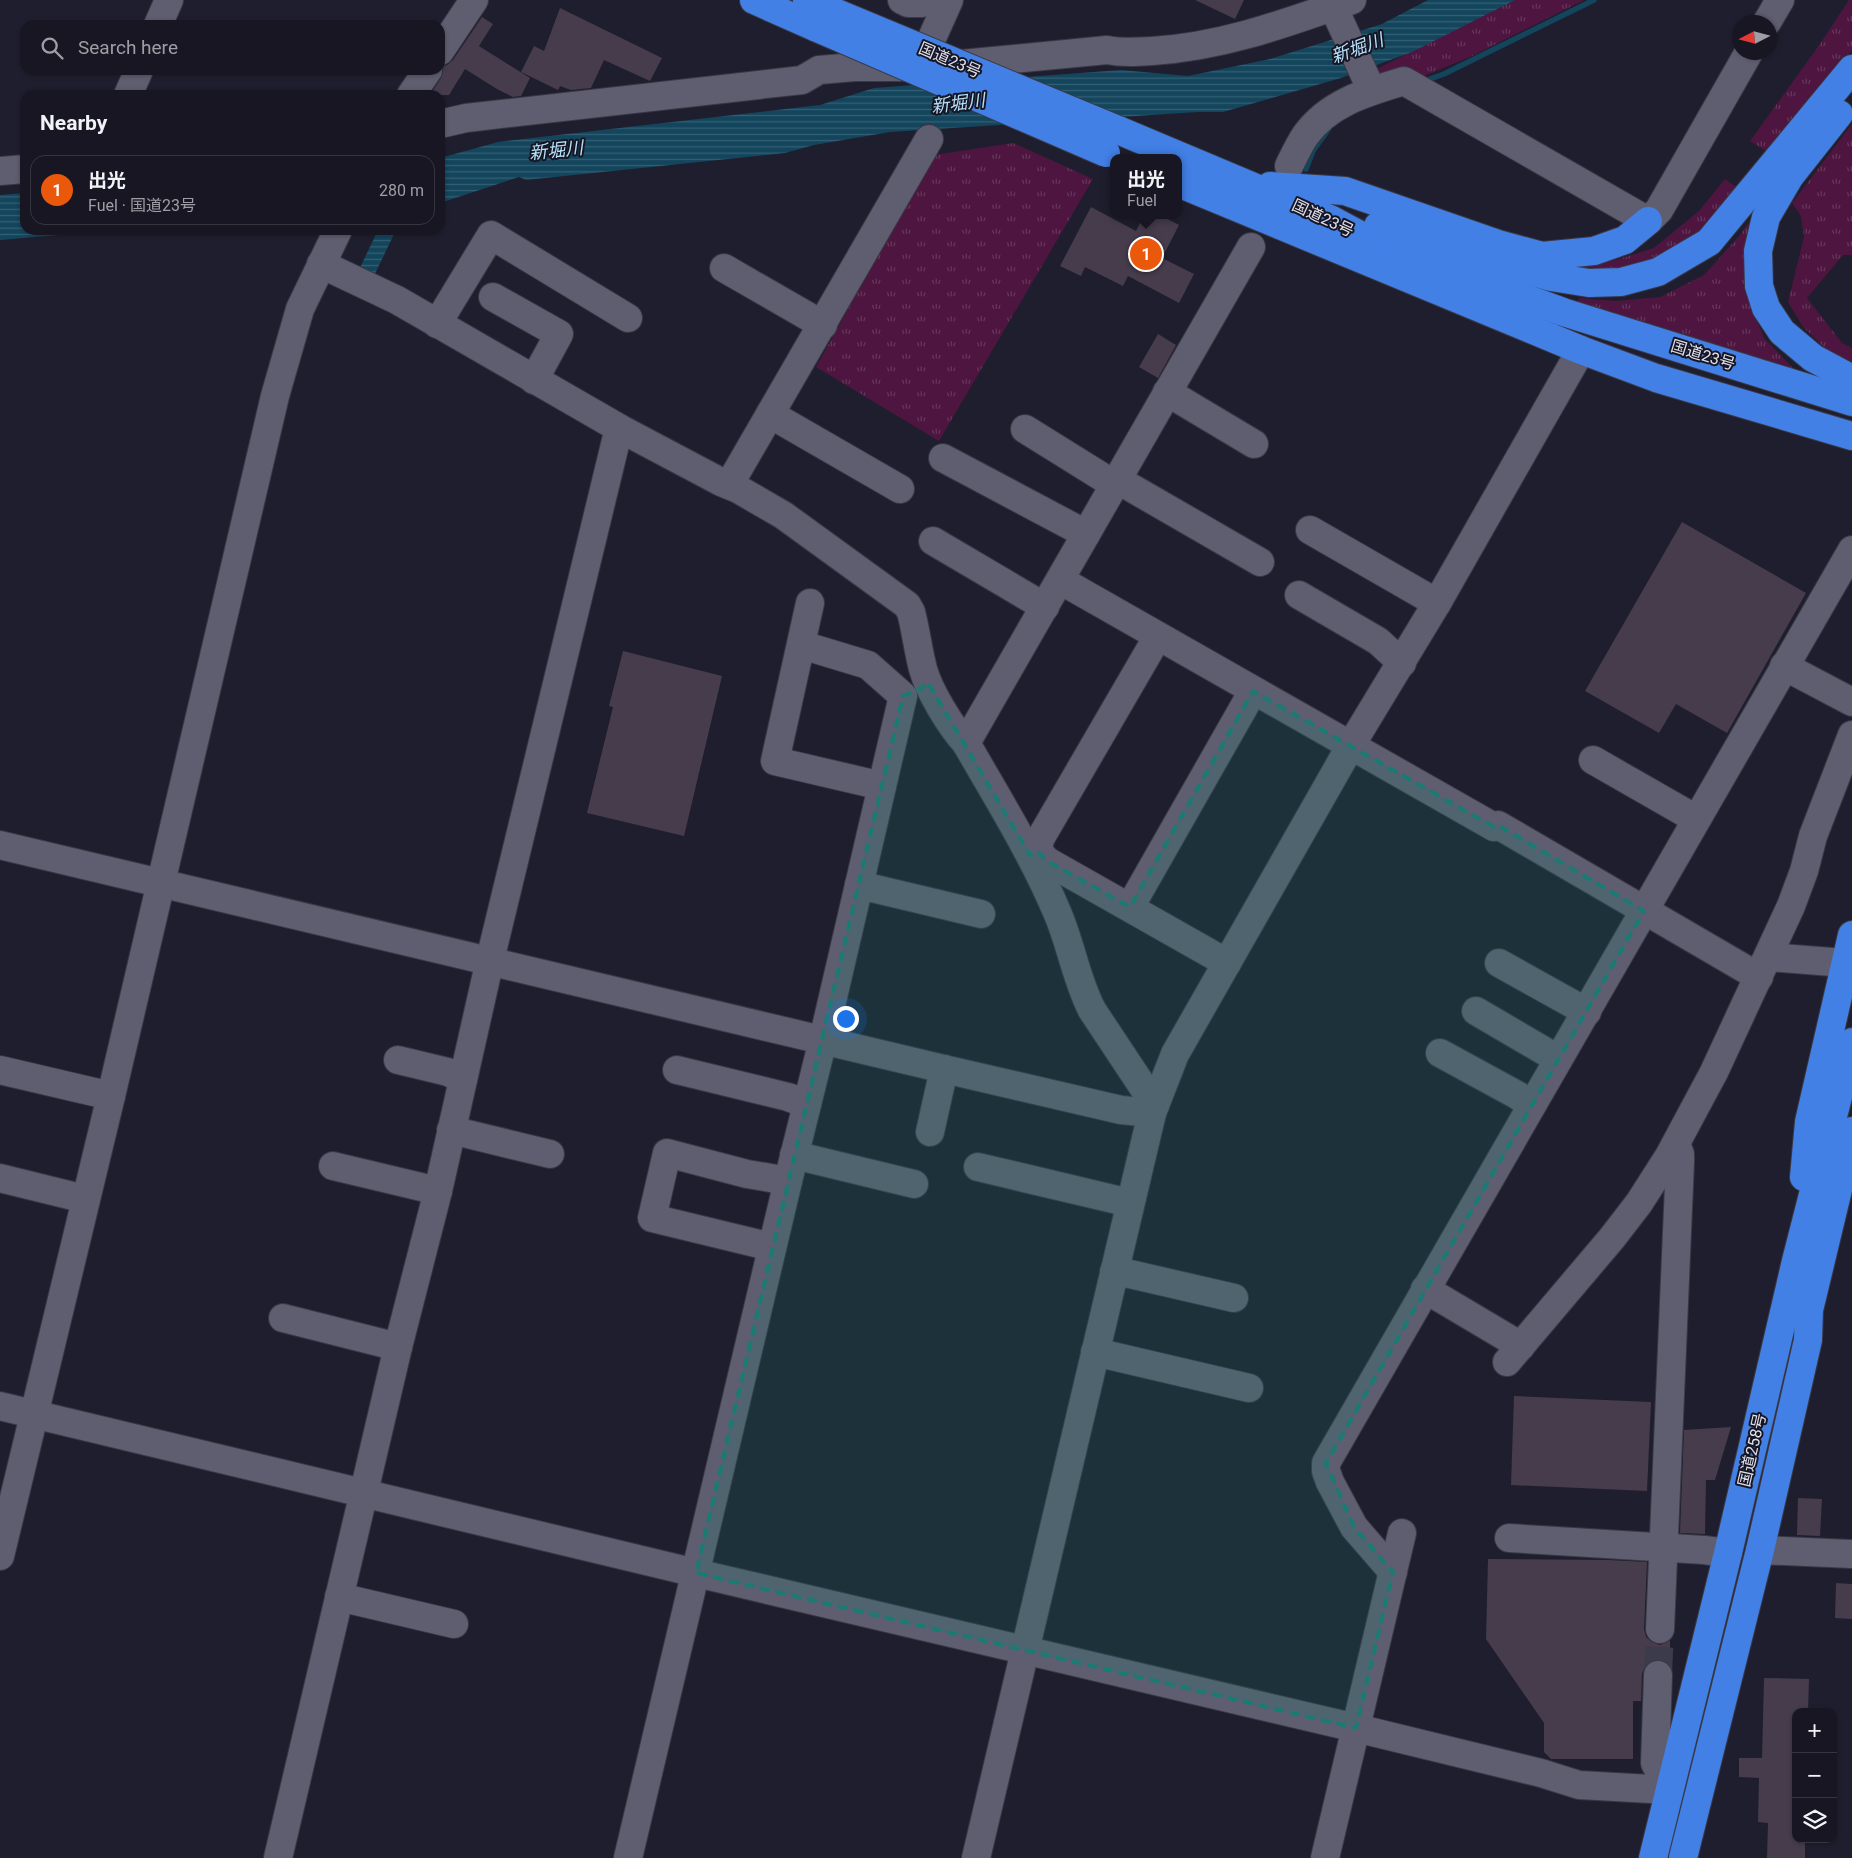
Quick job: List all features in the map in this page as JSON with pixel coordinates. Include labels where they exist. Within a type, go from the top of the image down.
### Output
[{"type":"highway","name":"国道23号","points":[[754,0],[817,12],[1114,147],[1140,154]]},
{"type":"highway","points":[[1332,220],[1381,227],[1551,278],[1589,283],[1621,282],[1658,272],[1709,242],[1852,69]]},
{"type":"highway","points":[[1852,97],[1790,176],[1766,217],[1758,252],[1759,286],[1766,308],[1782,332],[1813,358],[1852,378]]},
{"type":"highway","name":"国道23号","points":[[1182,166],[1249,184],[1332,220],[1372,242],[1563,312],[1852,402]]},
{"type":"highway","points":[[1249,184],[1346,191],[1498,244],[1542,256],[1594,252],[1625,240],[1648,221]]},
{"type":"highway","name":"国道23号","points":[[1182,185],[1581,350],[1656,378],[1852,436]]},
{"type":"highway","points":[[1656,378],[1752,416],[1852,451]]},
{"type":"highway","points":[[1796,1261],[1809,1122],[1852,935]]},
{"type":"highway","name":"国道258号","points":[[1653,1858],[1728,1553],[1796,1261],[1852,1042]]},
{"type":"highway","name":"国道258号","points":[[1683,1858],[1760,1550],[1808,1340],[1809,1310],[1852,1132]]},
{"type":"highway","points":[[1808,1340],[1819,1313],[1852,1202]]},
{"type":"street","points":[[160,20],[169,0]]},
{"type":"street","points":[[445,44],[474,0]]},
{"type":"street","points":[[902,0],[908,3],[923,3],[927,0]]},
{"type":"street","points":[[919,67],[949,0]]},
{"type":"street","points":[[1771,15],[1780,0]]},
{"type":"street","points":[[445,123],[466,118],[802,80],[819,70],[855,67],[919,67],[1107,50],[1119,52],[1191,47],[1220,42],[1338,7],[1370,85]]},
{"type":"street","points":[[1289,166],[1305,136],[1324,115],[1370,85],[1404,81],[1648,221],[1659,210],[1744,60]]},
{"type":"street","points":[[130,90],[137,75]]},
{"type":"street","points":[[414,90],[425,75]]},
{"type":"street","points":[[729,485],[929,139]]},
{"type":"street","points":[[0,171],[20,169]]},
{"type":"street","points":[[0,1556],[111,1096],[159,884],[275,396],[300,309],[336,235]]},
{"type":"street","points":[[437,324],[491,235],[628,318]]},
{"type":"street","points":[[966,743],[1251,247]]},
{"type":"street","points":[[321,264],[397,300],[619,428],[738,489],[783,516],[907,605],[911,612],[924,671],[929,684],[954,731],[966,743],[1034,853],[1068,938],[1088,1002],[1153,1109]]},
{"type":"street","points":[[724,268],[823,324]]},
{"type":"street","points":[[493,297],[559,334],[534,380]]},
{"type":"street","points":[[976,1858],[1153,1109],[1175,1054],[1351,745],[1437,602],[1581,350]]},
{"type":"street","points":[[1167,392],[1254,444]]},
{"type":"street","points":[[770,414],[900,489]]},
{"type":"street","points":[[278,1858],[398,1347],[438,1191],[490,960],[619,428]]},
{"type":"street","points":[[1025,429],[1116,483],[1260,562]]},
{"type":"street","points":[[943,458],[1086,534]]},
{"type":"street","points":[[1310,530],[1437,602]]},
{"type":"street","points":[[932,541],[1045,607]]},
{"type":"street","points":[[1392,1572],[1354,1526],[1330,1482],[1326,1471],[1326,1464],[1852,550]]},
{"type":"street","points":[[1060,580],[1494,827],[1498,825],[1644,911],[1764,967],[1846,963]]},
{"type":"street","points":[[1300,595],[1378,641],[1402,662]]},
{"type":"street","points":[[810,603],[775,761],[882,786]]},
{"type":"street","points":[[1034,853],[1040,839],[1158,636]]},
{"type":"street","points":[[802,645],[868,665],[903,696]]},
{"type":"street","points":[[1784,666],[1852,702]]},
{"type":"street","points":[[903,696],[929,684]]},
{"type":"street","points":[[1130,907],[1254,691]]},
{"type":"street","points":[[628,1858],[903,696]]},
{"type":"street","points":[[1425,1289],[1514,1354],[1634,1210],[1657,1177],[1676,1144],[1714,1072],[1764,967],[1791,906],[1804,871],[1813,836],[1852,735]]},
{"type":"street","points":[[1593,760],[1696,819]]},
{"type":"street","points":[[0,845],[1120,1110],[1153,1109]]},
{"type":"street","points":[[1034,853],[1227,963]]},
{"type":"street","points":[[859,885],[981,914]]},
{"type":"street","points":[[1499,963],[1587,1012]]},
{"type":"street","points":[[1476,1011],[1558,1059]]},
{"type":"street","points":[[1440,1053],[1532,1105]]},
{"type":"street","points":[[398,1060],[448,1072],[463,1078]]},
{"type":"street","points":[[930,1132],[944,1069]]},
{"type":"street","points":[[0,1070],[111,1096]]},
{"type":"street","points":[[677,1070],[788,1097],[807,1104]]},
{"type":"street","points":[[451,1130],[550,1154]]},
{"type":"street","points":[[1660,1629],[1680,1162],[1680,1154],[1676,1144]]},
{"type":"street","points":[[772,1247],[652,1218],[666,1153],[747,1174],[788,1181]]},
{"type":"street","points":[[794,1155],[914,1184]]},
{"type":"street","points":[[333,1166],[438,1191]]},
{"type":"street","points":[[978,1167],[1130,1203]]},
{"type":"street","points":[[0,1178],[85,1199]]},
{"type":"street","points":[[1114,1272],[1234,1298]]},
{"type":"street","points":[[283,1318],[398,1347]]},
{"type":"street","points":[[1095,1352],[1249,1388]]},
{"type":"street","points":[[0,1406],[696,1573],[1356,1728],[1540,1773],[1579,1785],[1669,1790]]},
{"type":"street","points":[[1325,1858],[1402,1533]]},
{"type":"street","points":[[1509,1538],[1663,1547],[1728,1553]]},
{"type":"street","points":[[1760,1550],[1852,1554]]},
{"type":"street","points":[[339,1597],[454,1624]]},
{"type":"street","points":[[1658,1675],[1655,1763],[1669,1790]]},
{"type":"highlighted area","points":[[929,684],[1030,855],[1038,851],[1047,861],[1130,907],[1253,691],[1494,827],[1498,825],[1644,911],[1326,1463],[1354,1527],[1393,1572],[1356,1728],[696,1573],[903,696]]},
{"type":"green space","points":[[1513,0],[1584,0],[1472,56],[1419,78],[1377,83],[1371,72]]},
{"type":"green space","points":[[1849,0],[1852,0],[1852,50],[1766,151],[1750,141],[1820,44]]},
{"type":"green space","points":[[1852,124],[1852,255],[1843,255],[1807,298],[1842,343],[1852,348],[1852,367],[1840,363],[1803,327],[1788,302],[1804,237],[1801,216],[1792,203]]},
{"type":"green space","points":[[1013,143],[1093,179],[939,441],[816,367],[934,155]]},
{"type":"green space","points":[[1725,179],[1739,189],[1696,234],[1681,247],[1664,257],[1646,265],[1627,270],[1600,272],[1567,267],[1616,260],[1654,248],[1699,211]]},
{"type":"green space","points":[[1758,210],[1745,254],[1748,298],[1764,338],[1793,368],[1842,390],[1575,307],[1579,298],[1616,301],[1660,297],[1704,275],[1739,236]]},
{"type":"water","name":"新堀川","points":[[1428,0],[1515,0],[1412,52],[1341,78],[1223,112],[890,132],[814,145],[785,153],[526,180],[519,177],[445,201],[445,157],[498,142],[820,105],[874,88],[1121,70],[1188,76],[1270,59],[1382,24]]},
{"type":"water","points":[[20,193],[20,235],[59,235],[0,240],[0,195]]},
{"type":"water","points":[[376,235],[394,235],[372,280],[357,274]]},
{"type":"building","points":[[1195,0],[1244,0],[1235,19]]},
{"type":"building","points":[[560,8],[662,58],[650,81],[604,60],[591,88],[571,90],[560,86],[558,90],[521,72],[534,46],[544,51]]},
{"type":"building","points":[[482,17],[493,24],[479,46],[530,78],[521,96],[513,97],[465,69],[449,95],[445,95],[445,90],[433,90],[442,75],[445,75],[445,66],[453,60]]},
{"type":"building","points":[[1091,207],[1110,217],[1110,219],[1136,231],[1142,219],[1168,219],[1179,225],[1162,258],[1194,274],[1179,303],[1128,276],[1123,286],[1085,267],[1081,276],[1060,266]]},
{"type":"building","points":[[1158,334],[1176,345],[1158,378],[1139,367]]},
{"type":"building","points":[[1682,522],[1806,593],[1727,733],[1676,704],[1659,733],[1585,691]]},
{"type":"building","points":[[623,651],[722,676],[684,836],[587,813],[613,707],[609,706]]},
{"type":"building","points":[[1514,1396],[1651,1402],[1647,1491],[1511,1485]]},
{"type":"building","points":[[1731,1427],[1715,1480],[1706,1480],[1705,1534],[1680,1533],[1684,1430]]},
{"type":"building","points":[[1798,1498],[1822,1499],[1820,1536],[1797,1535]]},
{"type":"building","points":[[1488,1559],[1647,1562],[1644,1629],[1646,1637],[1652,1642],[1660,1645],[1670,1640],[1670,1665],[1658,1659],[1650,1662],[1642,1674],[1641,1701],[1633,1701],[1633,1759],[1551,1759],[1544,1752],[1544,1723],[1486,1639]]},
{"type":"building","points":[[1836,1583],[1852,1584],[1852,1619],[1835,1618]]},
{"type":"building","points":[[1764,1678],[1809,1679],[1808,1708],[1792,1708],[1792,1843],[1805,1843],[1805,1858],[1767,1858],[1768,1823],[1758,1822],[1759,1778],[1739,1777],[1739,1758],[1762,1758]]},
{"type":"waterway","points":[[1430,79],[1444,74],[1594,0]]},
{"type":"waterway","points":[[1306,169],[1313,151],[1330,127]]},
{"type":"tunnel","points":[[1658,1675],[1660,1629]]},
{"type":"place","name":"出光","points":[[1146,254]]}]
